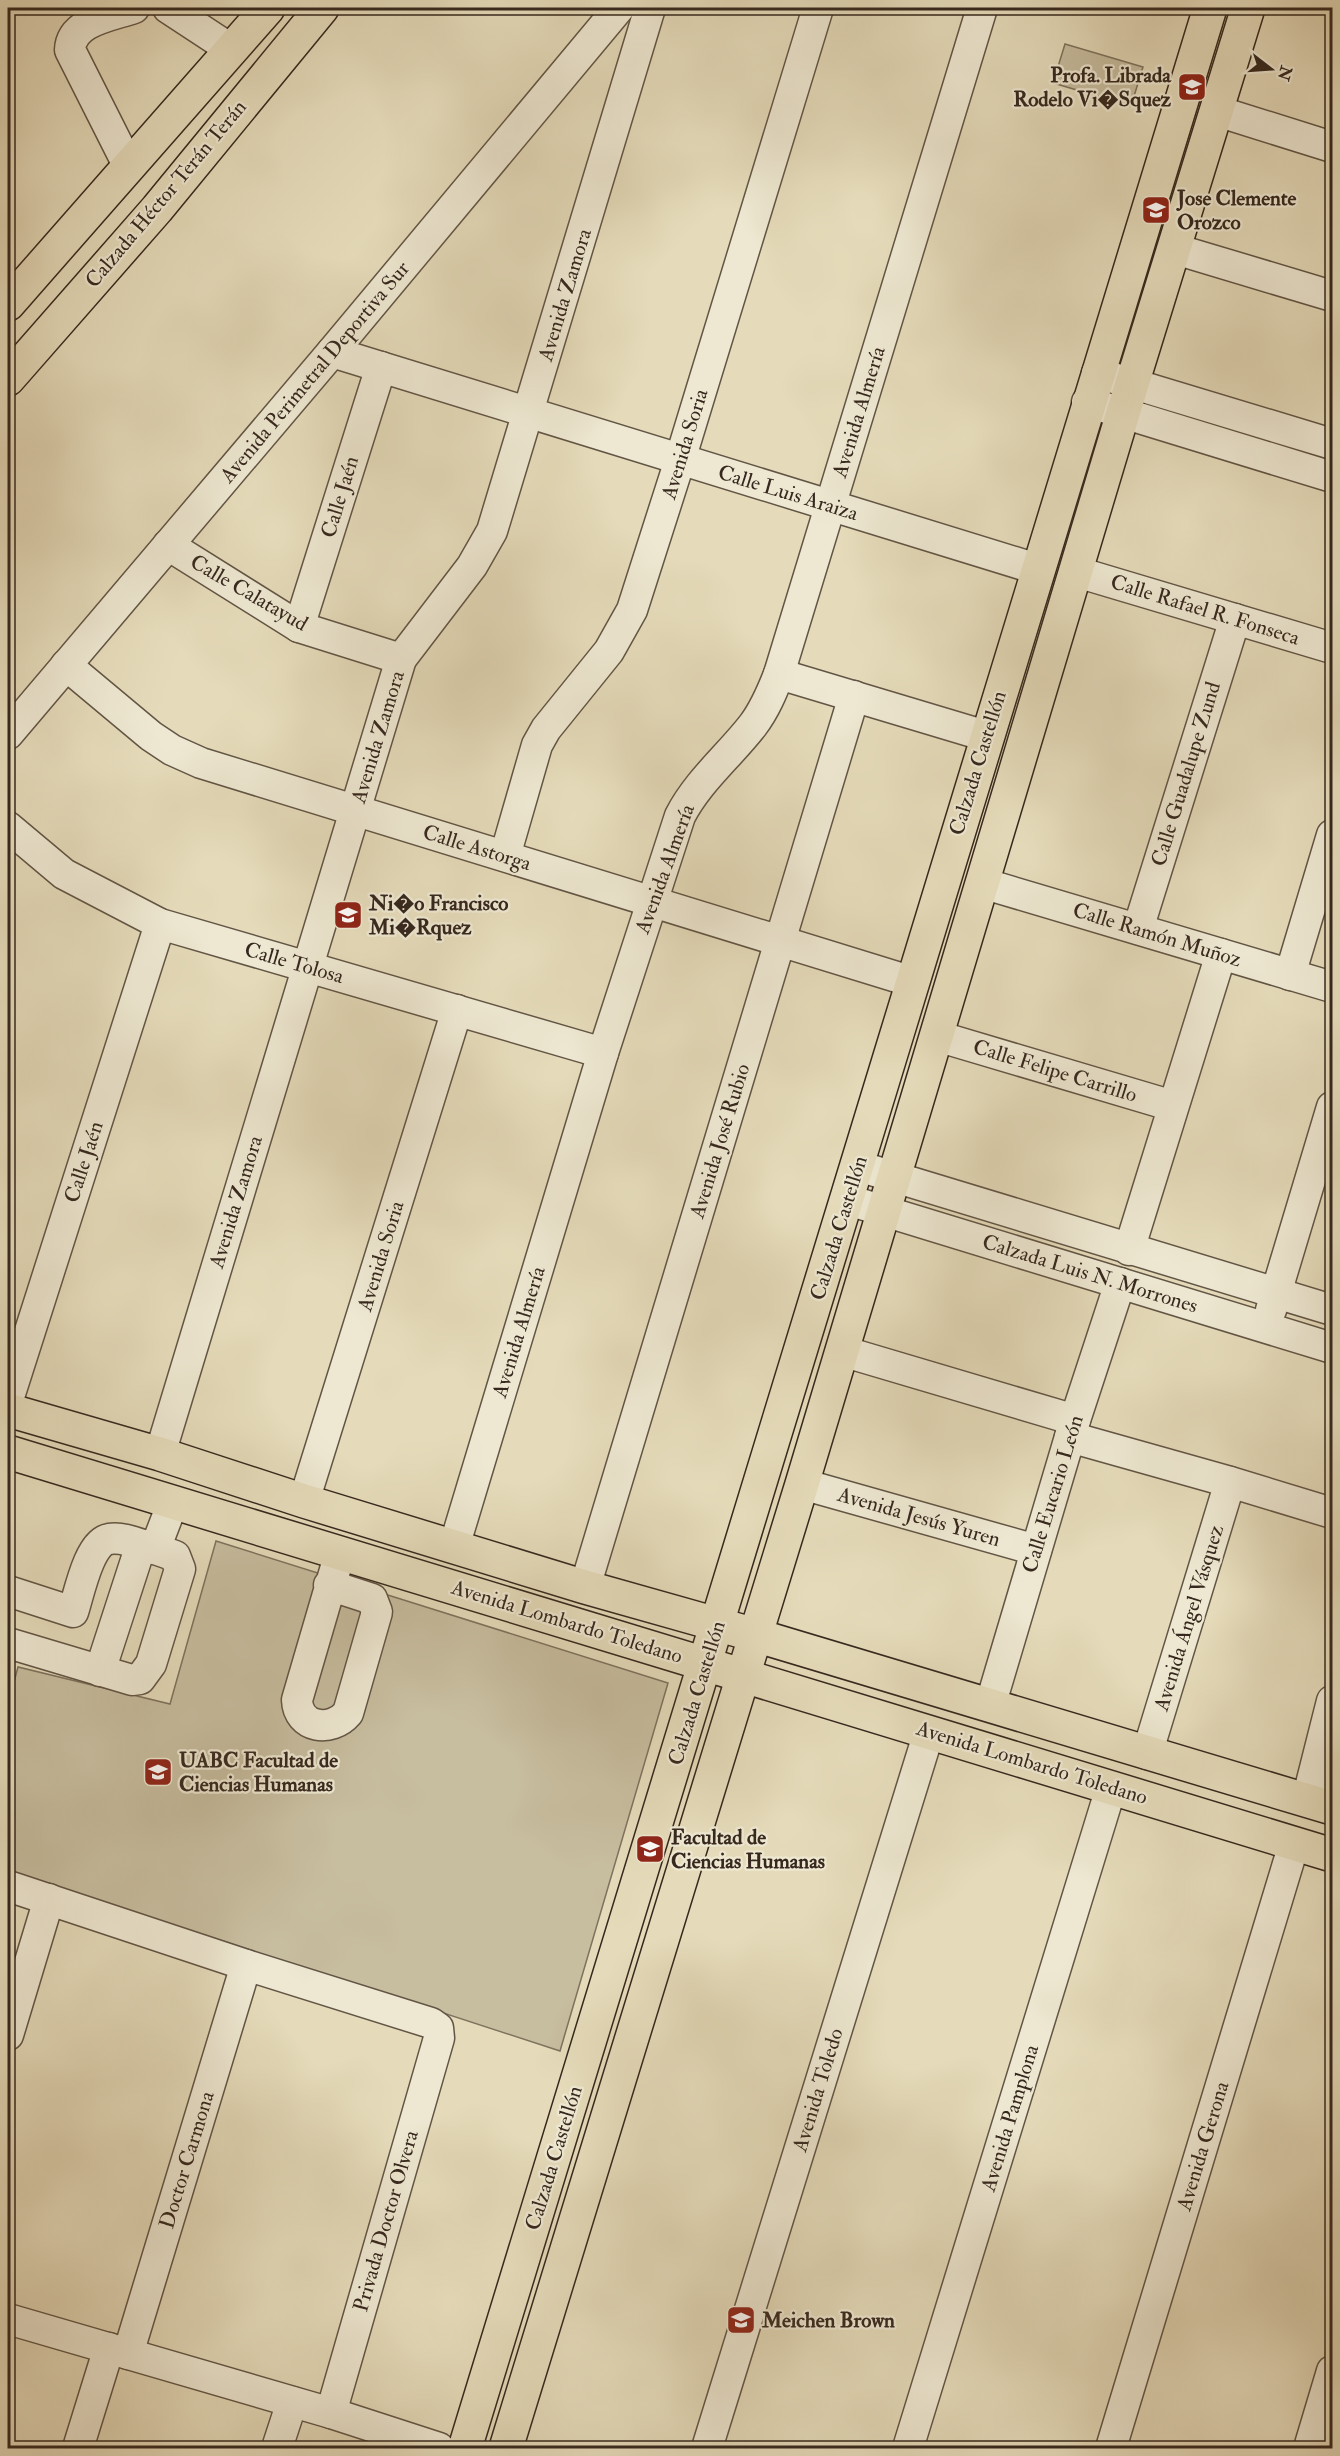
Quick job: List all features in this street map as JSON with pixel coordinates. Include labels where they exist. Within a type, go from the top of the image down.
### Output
[{"type":"main road","name":"Calzada Héctor Terán Terán","points":[[8,304],[267,8]]},
{"type":"main road","name":"Calzada Héctor Terán Terán","points":[[8,379],[132,236],[322,8]]},
{"type":"main road","name":"Calzada Castellón","points":[[465,2448],[848,1200],[1092,387],[1210,8]]},
{"type":"main road","name":"Calzada Castellón","points":[[506,2448],[802,1484],[1248,8]]},
{"type":"main road","points":[[132,236],[146,204],[243,87],[247,69],[232,50]]},
{"type":"main road","name":"Avenida Lombardo Toledano","points":[[8,1410],[160,1454],[304,1501],[585,1587],[718,1624],[1320,1804]]},
{"type":"main road","points":[[8,1419],[47,1430],[74,1430]]},
{"type":"main road","name":"Avenida Lombardo Toledano","points":[[8,1452],[1332,1855]]},
{"type":"main road","points":[[173,1502],[205,1500],[277,1516],[293,1513],[304,1501]]},
{"type":"main road","points":[[346,1555],[348,1540],[361,1532],[424,1548],[447,1550],[454,1547]]},
{"type":"street","points":[[129,167],[76,67],[71,56],[70,44],[81,27],[134,8]]},
{"type":"street","points":[[168,8],[232,50]]},
{"type":"street","name":"Avenida Perimetral Deportiva Sur","points":[[8,734],[332,352],[619,8]]},
{"type":"street","name":"Avenida Zamora","points":[[160,1454],[401,659],[482,552],[492,531],[650,8]]},
{"type":"street","name":"Avenida Soria","points":[[505,856],[537,745],[546,729],[613,644],[628,617],[680,460],[818,8]]},
{"type":"street","name":"Avenida Almería","points":[[454,1547],[603,1053],[651,901],[686,804],[764,710],[779,674],[982,8]]},
{"type":"street","points":[[1217,111],[1332,147]]},
{"type":"street","points":[[1175,249],[1332,296]]},
{"type":"street","name":"Calle Luis Araiza","points":[[332,352],[1037,569]]},
{"type":"street","name":"Calle Jaén","points":[[299,627],[381,367]]},
{"type":"street","points":[[1092,387],[1332,477]]},
{"type":"street","points":[[1128,399],[1332,444]]},
{"type":"street","name":"Calle Calatayud","points":[[168,545],[299,627],[401,659]]},
{"type":"street","name":"Calle Rafael R. Fonseca","points":[[1077,572],[1332,648]]},
{"type":"street","name":"Calle Guadalupe Zund","points":[[1138,929],[1235,619]]},
{"type":"street","name":"Calle Astorga","points":[[66,665],[151,735],[172,750],[201,763],[651,901],[780,943],[913,982]]},
{"type":"street","points":[[779,674],[986,736]]},
{"type":"street","name":"Avenida José Rubio","points":[[585,1587],[854,696]]},
{"type":"street","name":"Calle Tolosa","points":[[8,827],[64,874],[160,924],[603,1053]]},
{"type":"street","points":[[1290,975],[1332,835]]},
{"type":"street","name":"Calle Ramón Muñoz","points":[[982,883],[1332,987]]},
{"type":"street","name":"Calle Jaén","points":[[8,1400],[160,924]]},
{"type":"street","points":[[1129,1250],[1221,954]]},
{"type":"street","name":"Avenida Soria","points":[[304,1501],[457,1010]]},
{"type":"street","name":"Calle Felipe Carrillo","points":[[937,1036],[1173,1106]]},
{"type":"street","points":[[1265,1328],[1332,1107]]},
{"type":"street","name":"Calzada Luis N. Morrones","points":[[858,1166],[1332,1310]]},
{"type":"street","name":"Calzada Luis N. Morrones","points":[[848,1200],[1332,1348]]},
{"type":"street","name":"Calle Eucario León","points":[[990,1706],[1119,1283]]},
{"type":"street","points":[[842,1351],[1230,1482],[1332,1514]]},
{"type":"street","name":"Avenida Ángel Vásquez","points":[[1147,1754],[1230,1482]]},
{"type":"street","name":"Avenida Jesús Yuren","points":[[802,1484],[1036,1550]]},
{"type":"street","points":[[100,1671],[148,1547],[173,1502]]},
{"type":"street","points":[[8,1643],[100,1671],[136,1680],[143,1676],[151,1664],[180,1569],[174,1556],[116,1538],[99,1544],[92,1555],[58,1658]]},
{"type":"street","points":[[335,1587],[346,1555]]},
{"type":"street","points":[[8,1591],[73,1612]]},
{"type":"street","points":[[1320,1804],[1332,1701]]},
{"type":"street","name":"Avenida Toledo","points":[[707,2448],[929,1732]]},
{"type":"street","name":"Avenida Pamplona","points":[[908,2448],[1111,1788]]},
{"type":"street","name":"Avenida Gerona","points":[[1111,2448],[1294,1844]]},
{"type":"street","points":[[8,1886],[246,1965]]},
{"type":"street","points":[[8,2035],[49,1899]]},
{"type":"street","name":"Privada Doctor Olvera","points":[[246,1965],[431,2023],[438,2028],[439,2038],[331,2413]]},
{"type":"street","name":"Doctor Carmona","points":[[78,2448],[118,2351],[246,1965]]},
{"type":"street","points":[[8,2319],[331,2413],[439,2448]]},
{"type":"street","points":[[1308,2448],[1332,2371]]},
{"type":"street","points":[[277,2448],[292,2402]]},
{"type":"shaded area","points":[[1065,44],[1143,67],[1131,106],[1053,83]]},
{"type":"shaded area","points":[[216,1541],[668,1683],[560,2051],[8,1871],[8,1704],[18,1667],[170,1704]]},
{"type":"place","name":"Profa. Librada Rodelo Vi�Squez","points":[[1192,87]]},
{"type":"place","name":"Jose Clemente Orozco","points":[[1156,210]]},
{"type":"place","name":"Ni�o Francisco Mi�Rquez","points":[[348,915]]},
{"type":"place","name":"UABC Facultad de Ciencias Humanas","points":[[158,1772]]},
{"type":"place","name":"Facultad de Ciencias Humanas","points":[[650,1849]]},
{"type":"place","name":"Meichen Brown","points":[[741,2320]]}]
